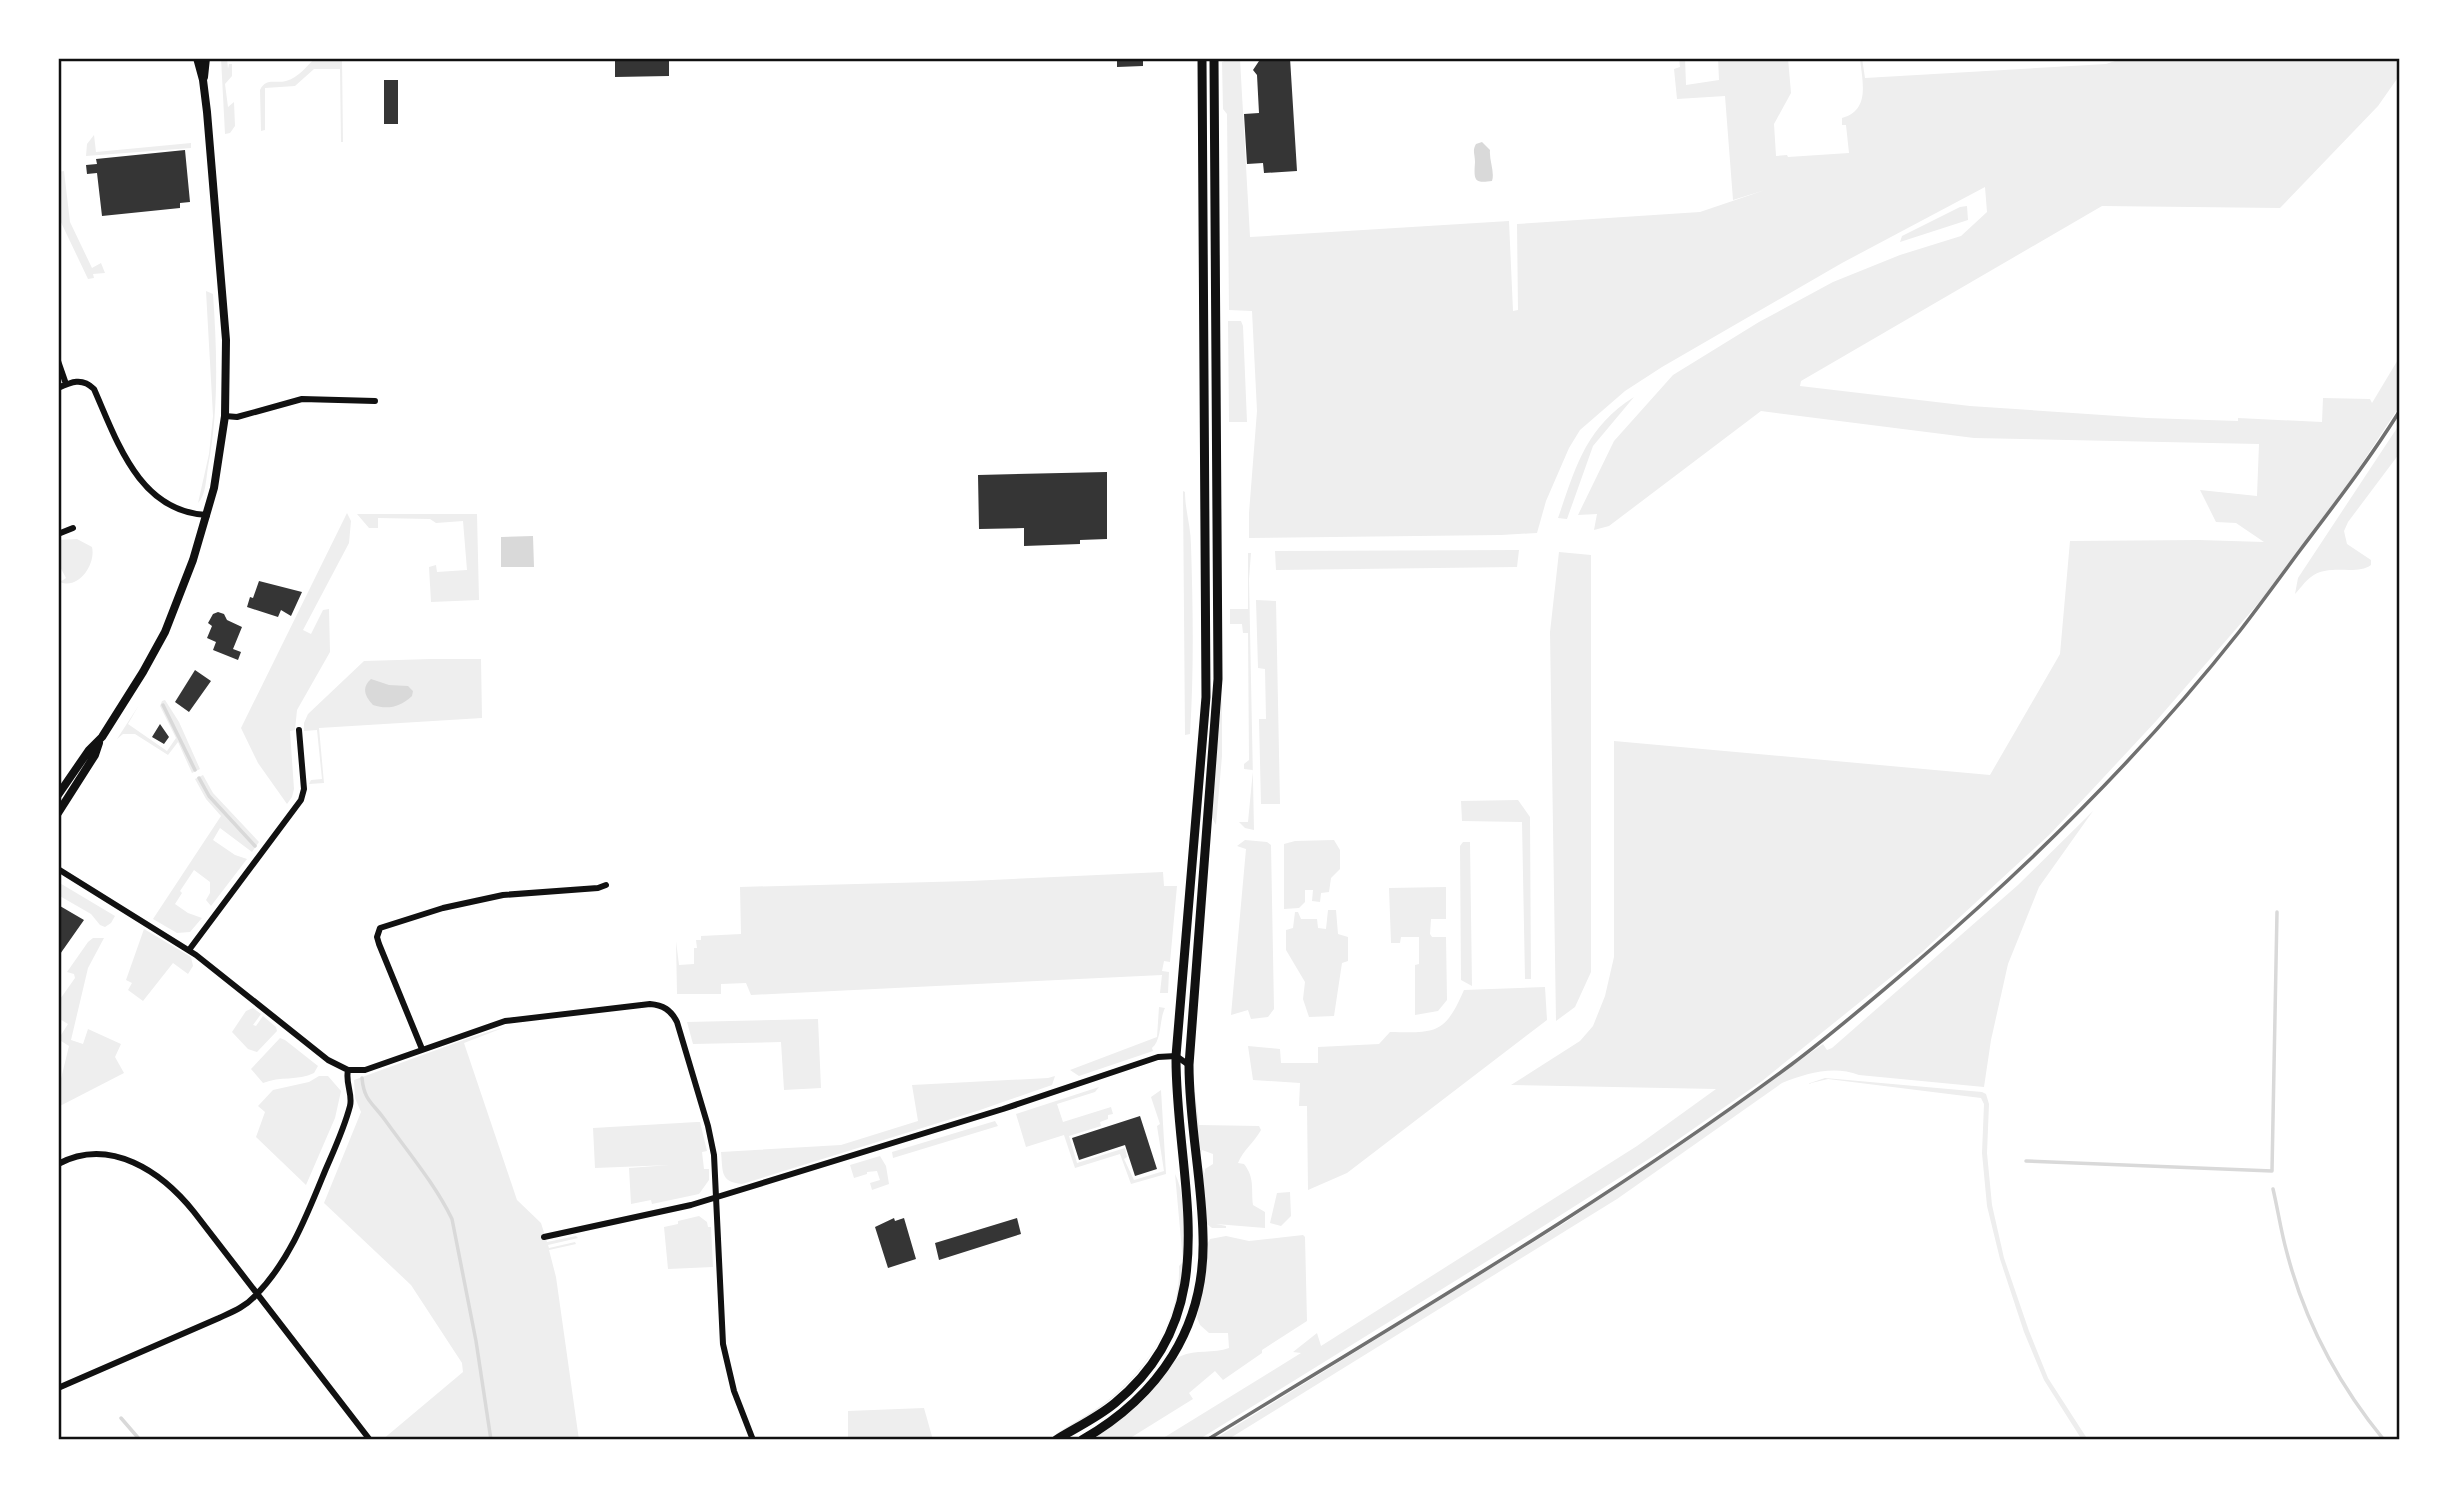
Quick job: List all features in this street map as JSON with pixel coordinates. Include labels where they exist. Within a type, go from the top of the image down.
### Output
[{"type":"main road","points":[[1056,1440],[1105,1410],[1133,1386],[1161,1348],[1179,1309],[1188,1271],[1190,1249],[1177,1100],[1177,1056],[1206,697],[1202,58]]},
{"type":"main road","points":[[1082,1440],[1124,1412],[1158,1379],[1179,1345],[1195,1303],[1202,1268],[1203,1233],[1191,1118],[1189,1065],[1218,679],[1214,58]]},
{"type":"street","points":[[58,813],[95,755],[100,740],[143,672],[164,632],[186,582],[217,472],[225,416],[226,340],[203,80],[197,58]]},
{"type":"street","points":[[203,80],[206,58]]},
{"type":"street","points":[[58,361],[66,384]]},
{"type":"street","points":[[58,388],[75,381],[83,381],[94,389],[122,451],[146,488],[177,507],[207,515]]},
{"type":"street","points":[[225,416],[236,416],[302,398],[375,401]]},
{"type":"street","points":[[58,534],[73,528]]},
{"type":"street","points":[[58,597],[58,613]]},
{"type":"street","points":[[189,950],[301,800],[304,789],[299,730]]},
{"type":"street","points":[[58,794],[89,750],[100,740]]},
{"type":"street","points":[[58,870],[189,950],[314,1050],[348,1070],[365,1070],[512,1019],[650,1004],[663,1006],[671,1011],[677,1022],[714,1155],[723,1344],[740,1409],[753,1440]]},
{"type":"street","points":[[422,1049],[379,944],[377,937],[380,928],[433,911],[503,895],[598,888],[606,885]]},
{"type":"street","points":[[1177,1056],[1190,1039]]},
{"type":"street","points":[[544,1237],[674,1210],[1003,1109],[1158,1057],[1177,1056],[1189,1065]]},
{"type":"street","points":[[58,1388],[219,1318],[258,1294],[276,1272],[290,1248],[338,1141],[351,1103],[346,1079],[348,1070]]},
{"type":"street","points":[[58,1164],[80,1156],[110,1155],[133,1162],[156,1174],[182,1196],[370,1440]]},
{"type":"shaded area","points":[[221,58],[227,58],[228,69],[229,64],[232,64],[232,76],[225,84],[228,107],[234,102],[235,126],[230,133],[225,134]]},
{"type":"shaded area","points":[[315,58],[342,58],[343,142],[340,69],[314,69],[295,86],[265,88],[265,130],[261,131],[262,86],[268,82],[282,82],[294,77]]},
{"type":"shaded area","points":[[1679,58],[1685,58],[1686,85],[1719,80],[1718,58],[1788,58],[1791,93],[1774,124],[1776,156],[1788,157],[1849,153],[1846,125],[1842,125],[1842,118],[1851,114],[1861,102],[1863,85],[1860,58],[1865,78],[2106,64],[2124,58],[2399,58],[2399,76],[2378,106],[2280,208],[2102,206],[1801,381],[1800,386],[1970,406],[2147,418],[2322,422],[2323,398],[2370,399],[2372,403],[2399,358],[2399,407],[2353,477],[2269,591],[2157,720],[2049,835],[1922,952],[1762,1081],[1663,1150],[1198,1440],[1160,1440],[1301,1353],[1293,1352],[1317,1333],[1321,1346],[1637,1146],[1716,1089],[1511,1085],[1580,1041],[1593,1026],[1605,996],[1614,957],[1614,741],[1990,775],[2060,654],[2070,541],[2264,542],[2236,523],[2216,522],[2200,490],[2257,496],[2259,444],[1974,438],[1761,411],[1609,526],[1594,530],[1597,514],[1578,515],[1614,441],[1673,375],[1759,322],[1833,282],[1900,255],[1961,236],[1987,212],[1985,187],[1842,263],[1625,391],[1580,430],[1569,448],[1546,501],[1537,533],[1249,538],[1257,411],[1252,311],[1229,310],[1227,114],[1223,109],[1222,62],[1240,59],[1250,237],[1509,221],[1513,311],[1518,310],[1517,224],[1700,212],[1765,190],[1733,200],[1725,96],[1677,99],[1674,69],[1680,67]]},
{"type":"shaded area","points":[[94,135],[96,152],[191,143],[191,148],[86,156],[87,144]]},
{"type":"shaded area","points":[[1482,142],[1490,150],[1492,181],[1481,182],[1475,176],[1474,149],[1476,144]]},
{"type":"shaded area","points":[[64,171],[70,222],[92,268],[101,263],[105,273],[93,274],[94,278],[88,279],[58,216],[58,172]]},
{"type":"shaded area","points":[[1967,206],[1968,220],[1900,242],[1902,236]]},
{"type":"shaded area","points":[[206,291],[213,294],[215,402],[212,445],[203,496],[198,503],[209,454],[213,416]]},
{"type":"shaded area","points":[[1228,321],[1241,321],[1243,326],[1247,422],[1229,422]]},
{"type":"shaded area","points":[[1634,397],[1593,446],[1567,519],[1558,518],[1577,465],[1593,435],[1617,409]]},
{"type":"shaded area","points":[[2399,425],[2399,454],[2344,531],[2347,544],[2371,560],[2371,565],[2358,570],[2318,573],[2295,594],[2298,578]]},
{"type":"shaded area","points":[[1183,491],[1191,538],[1193,616],[1190,734],[1185,735]]},
{"type":"shaded area","points":[[347,513],[351,521],[349,543],[303,630],[311,634],[323,610],[329,609],[330,652],[297,710],[295,730],[290,731],[294,789],[287,804],[258,763],[241,728]]},
{"type":"shaded area","points":[[357,514],[477,514],[479,600],[431,602],[429,567],[436,565],[437,572],[467,570],[463,521],[436,523],[430,519],[378,518],[378,528],[369,528]]},
{"type":"shaded area","points":[[533,536],[534,567],[501,567],[501,537]]},
{"type":"shaded area","points":[[77,539],[92,547],[89,568],[74,582],[60,582],[66,578],[58,563],[58,540]]},
{"type":"shaded area","points":[[1519,550],[1517,567],[1276,570],[1275,551]]},
{"type":"shaded area","points":[[1559,552],[1591,555],[1591,972],[1575,1007],[1556,1021],[1550,632]]},
{"type":"shaded area","points":[[1248,553],[1251,553],[1249,579],[1253,770],[1244,769],[1244,764],[1249,760],[1248,633],[1243,633],[1242,624],[1230,624],[1230,609],[1248,609]]},
{"type":"shaded area","points":[[1256,600],[1276,601],[1280,804],[1261,804],[1259,719],[1266,719],[1265,669],[1258,668]]},
{"type":"shaded area","points":[[481,659],[482,718],[319,728],[324,783],[309,784],[311,780],[322,779],[317,730],[304,731],[308,714],[364,661]]},
{"type":"shaded area","points":[[371,679],[389,685],[408,686],[413,691],[412,696],[394,706],[373,705],[365,692]]},
{"type":"shaded area","points":[[1222,694],[1222,756],[1216,825],[1211,816]]},
{"type":"shaded area","points":[[165,700],[179,722],[200,769],[192,773],[178,742],[168,755],[135,734],[123,734],[117,739],[139,705],[128,724],[167,751],[176,738],[160,706]]},
{"type":"shaded area","points":[[1253,772],[1254,830],[1245,828],[1239,822],[1248,822]]},
{"type":"shaded area","points":[[203,775],[213,793],[259,842],[252,852],[220,828],[213,840],[235,855],[247,859],[211,906],[206,900],[210,893],[210,882],[194,870],[175,904],[202,918],[190,932],[177,933],[153,919],[221,816],[206,799],[195,779]]},
{"type":"shaded area","points":[[1518,800],[1530,817],[1531,979],[1525,979],[1522,822],[1462,821],[1461,801]]},
{"type":"shaded area","points":[[2093,811],[2039,887],[2008,964],[1991,1040],[1984,1087],[1830,1070],[1810,1073],[1782,1083],[1617,1199],[1227,1440],[1213,1440],[1566,1222],[1823,1044],[1827,1050],[1832,1048],[2018,885]]},
{"type":"shaded area","points":[[1245,840],[1267,842],[1271,845],[1274,1009],[1268,1017],[1251,1019],[1248,1010],[1231,1015],[1246,849],[1237,846]]},
{"type":"shaded area","points":[[1334,840],[1340,850],[1340,869],[1331,878],[1329,892],[1321,893],[1320,902],[1312,901],[1313,890],[1305,890],[1305,902],[1299,908],[1284,909],[1284,844],[1295,841]]},
{"type":"shaded area","points":[[1463,842],[1470,842],[1472,986],[1461,980],[1460,846]]},
{"type":"shaded area","points":[[1163,872],[1164,886],[1177,886],[1170,962],[1164,961],[1162,971],[1169,972],[1168,993],[1160,993],[1162,975],[751,995],[746,983],[721,984],[721,994],[677,994],[676,941],[679,965],[694,964],[696,940],[701,940],[701,936],[741,934],[740,887],[970,881]]},
{"type":"shaded area","points":[[58,882],[115,916],[111,923],[105,927],[100,925],[91,914],[58,895]]},
{"type":"shaded area","points":[[1446,887],[1446,919],[1431,919],[1430,934],[1432,937],[1446,937],[1447,1000],[1438,1011],[1415,1015],[1415,965],[1419,964],[1419,937],[1401,937],[1400,943],[1391,943],[1389,888]]},
{"type":"shaded area","points":[[1328,910],[1336,910],[1338,934],[1348,937],[1348,961],[1342,963],[1334,1016],[1309,1017],[1303,999],[1305,982],[1286,950],[1286,930],[1293,928],[1295,912],[1298,912],[1301,919],[1317,919],[1318,928],[1326,929]]},
{"type":"shaded area","points":[[144,929],[191,957],[193,966],[188,974],[173,963],[143,1001],[128,990],[132,983],[126,980]]},
{"type":"shaded area","points":[[93,938],[104,938],[88,968],[71,1040],[83,1044],[88,1029],[121,1044],[115,1057],[124,1073],[58,1107],[58,1091],[69,1046],[58,1039],[58,1034],[61,1035],[68,1024],[58,1018],[58,1002],[75,978],[74,974],[67,972]]},
{"type":"shaded area","points":[[1545,987],[1547,1020],[1347,1173],[1308,1190],[1307,1106],[1299,1106],[1300,1083],[1253,1080],[1248,1046],[1280,1049],[1281,1063],[1318,1063],[1318,1047],[1379,1044],[1390,1032],[1418,1032],[1437,1028],[1451,1015],[1464,990]]},
{"type":"shaded area","points":[[1159,1007],[1165,1008],[1157,1040],[1152,1048],[1153,1051],[1079,1076],[1070,1070],[1157,1037]]},
{"type":"shaded area","points":[[253,1008],[261,1014],[253,1025],[256,1026],[263,1016],[277,1031],[257,1052],[248,1049],[232,1032],[246,1011]]},
{"type":"shaded area","points":[[818,1019],[821,1088],[784,1090],[781,1042],[693,1044],[687,1022]]},
{"type":"shaded area","points":[[508,1026],[464,1043],[517,1200],[541,1223],[547,1242],[576,1236],[578,1238],[548,1245],[549,1248],[575,1242],[576,1244],[549,1250],[556,1277],[579,1440],[382,1440],[463,1372],[462,1363],[411,1285],[324,1203],[361,1112],[355,1098],[354,1080]]},
{"type":"shaded area","points":[[280,1038],[318,1066],[314,1073],[263,1083],[251,1069]]},
{"type":"shaded area","points":[[319,1076],[328,1076],[341,1091],[335,1118],[306,1185],[256,1137],[265,1112],[258,1106],[273,1090],[309,1082]]},
{"type":"shaded area","points":[[1055,1076],[1052,1085],[980,1110],[742,1184],[730,1181],[724,1175],[721,1152],[841,1145],[918,1121],[912,1085]]},
{"type":"shaded area","points":[[1825,1078],[1986,1094],[1989,1104],[1987,1153],[1992,1205],[2004,1258],[2048,1378],[2088,1440],[2082,1440],[2044,1380],[2024,1332],[2000,1259],[1987,1206],[1982,1153],[1984,1104],[1981,1098],[1828,1079],[1807,1084]]},
{"type":"shaded area","points":[[1099,1087],[1095,1092],[1057,1104],[1063,1122],[1111,1107],[1113,1114],[1100,1122],[1101,1126],[1069,1136],[1077,1163],[1125,1148],[1127,1157],[1124,1159],[1134,1180],[1164,1171],[1157,1126],[1160,1124],[1151,1097],[1161,1090],[1166,1174],[1131,1184],[1120,1154],[1075,1168],[1064,1135],[1026,1147],[1016,1114]]},
{"type":"shaded area","points":[[1193,1092],[1199,1125],[1259,1126],[1261,1130],[1238,1163],[1244,1164],[1250,1174],[1253,1205],[1265,1212],[1265,1228],[1216,1224],[1226,1228],[1212,1228],[1207,1224],[1202,1167],[1205,1174],[1205,1169],[1213,1164],[1213,1154],[1202,1150],[1201,1153],[1199,1150]]},
{"type":"shaded area","points":[[995,1121],[998,1126],[893,1158],[892,1152]]},
{"type":"shaded area","points":[[700,1122],[707,1151],[702,1152],[704,1169],[709,1169],[709,1180],[699,1194],[652,1204],[651,1200],[631,1204],[629,1168],[670,1165],[595,1168],[593,1128]]},
{"type":"shaded area","points":[[880,1156],[886,1166],[889,1184],[872,1190],[870,1183],[880,1180],[877,1171],[854,1178],[850,1165]]},
{"type":"shaded area","points":[[1175,1174],[1183,1202],[1185,1251],[1181,1279],[1175,1301],[1179,1266],[1183,1262]]},
{"type":"shaded area","points":[[1290,1192],[1291,1216],[1281,1226],[1270,1223],[1277,1193]]},
{"type":"shaded area","points":[[699,1216],[711,1227],[713,1267],[668,1269],[664,1227]]},
{"type":"shaded area","points":[[1303,1235],[1307,1321],[1262,1350],[1262,1353],[1223,1380],[1215,1371],[1189,1393],[1193,1399],[1127,1440],[1089,1440],[1119,1421],[1139,1404],[1181,1356],[1229,1348],[1228,1333],[1209,1333],[1197,1318],[1207,1244],[1210,1239],[1226,1236],[1249,1241]]},
{"type":"shaded area","points":[[1150,1356],[1132,1379],[1112,1399],[1072,1427],[1056,1434],[1111,1398]]},
{"type":"shaded area","points":[[924,1408],[933,1440],[848,1440],[848,1411]]},
{"type":"building","points":[[615,58],[669,58],[669,76],[615,77]]},
{"type":"building","points":[[1117,58],[1143,58],[1143,66],[1117,67]]},
{"type":"building","points":[[1261,58],[1290,58],[1297,171],[1264,173],[1263,163],[1247,164],[1244,114],[1259,113],[1257,75],[1253,70]]},
{"type":"building","points":[[384,80],[398,80],[398,124],[384,124]]},
{"type":"building","points":[[185,150],[190,202],[180,203],[180,208],[102,216],[97,173],[87,174],[86,165],[97,164],[96,159]]},
{"type":"building","points":[[1107,472],[1107,539],[1080,540],[1080,544],[1024,546],[1024,528],[979,529],[978,475]]},
{"type":"building","points":[[259,581],[302,592],[291,616],[281,610],[278,617],[247,607]]},
{"type":"building","points":[[218,612],[242,627],[233,649],[241,652],[238,660],[213,650],[216,642],[207,638],[212,626],[208,623],[213,614]]},
{"type":"building","points":[[195,670],[211,681],[189,712],[175,702]]},
{"type":"building","points":[[160,724],[169,737],[164,744],[152,737]]},
{"type":"building","points":[[60,906],[84,920],[58,957],[58,909]]},
{"type":"building","points":[[1140,1116],[1157,1169],[1135,1176],[1125,1145],[1079,1160],[1072,1138]]},
{"type":"building","points":[[894,1218],[895,1221],[904,1218],[916,1259],[888,1268],[875,1227]]},
{"type":"building","points":[[1017,1218],[1021,1234],[939,1260],[935,1243]]},
{"type":"waterway","points":[[163,705],[195,770]]},
{"type":"waterway","points":[[199,778],[209,796],[255,846]]},
{"type":"waterway","points":[[2026,1161],[2272,1171],[2277,912]]},
{"type":"waterway","points":[[362,1078],[370,1101],[429,1181],[452,1219],[476,1341],[491,1440]]},
{"type":"waterway","points":[[2273,1189],[2285,1245],[2303,1304],[2338,1375],[2384,1440]]},
{"type":"waterway","points":[[121,1418],[140,1440]]},
{"type":"railway","points":[[1207,1440],[1504,1258],[1650,1164],[1792,1064],[1921,958],[2047,843],[2166,719],[2255,611],[2352,482],[2399,412]]}]
